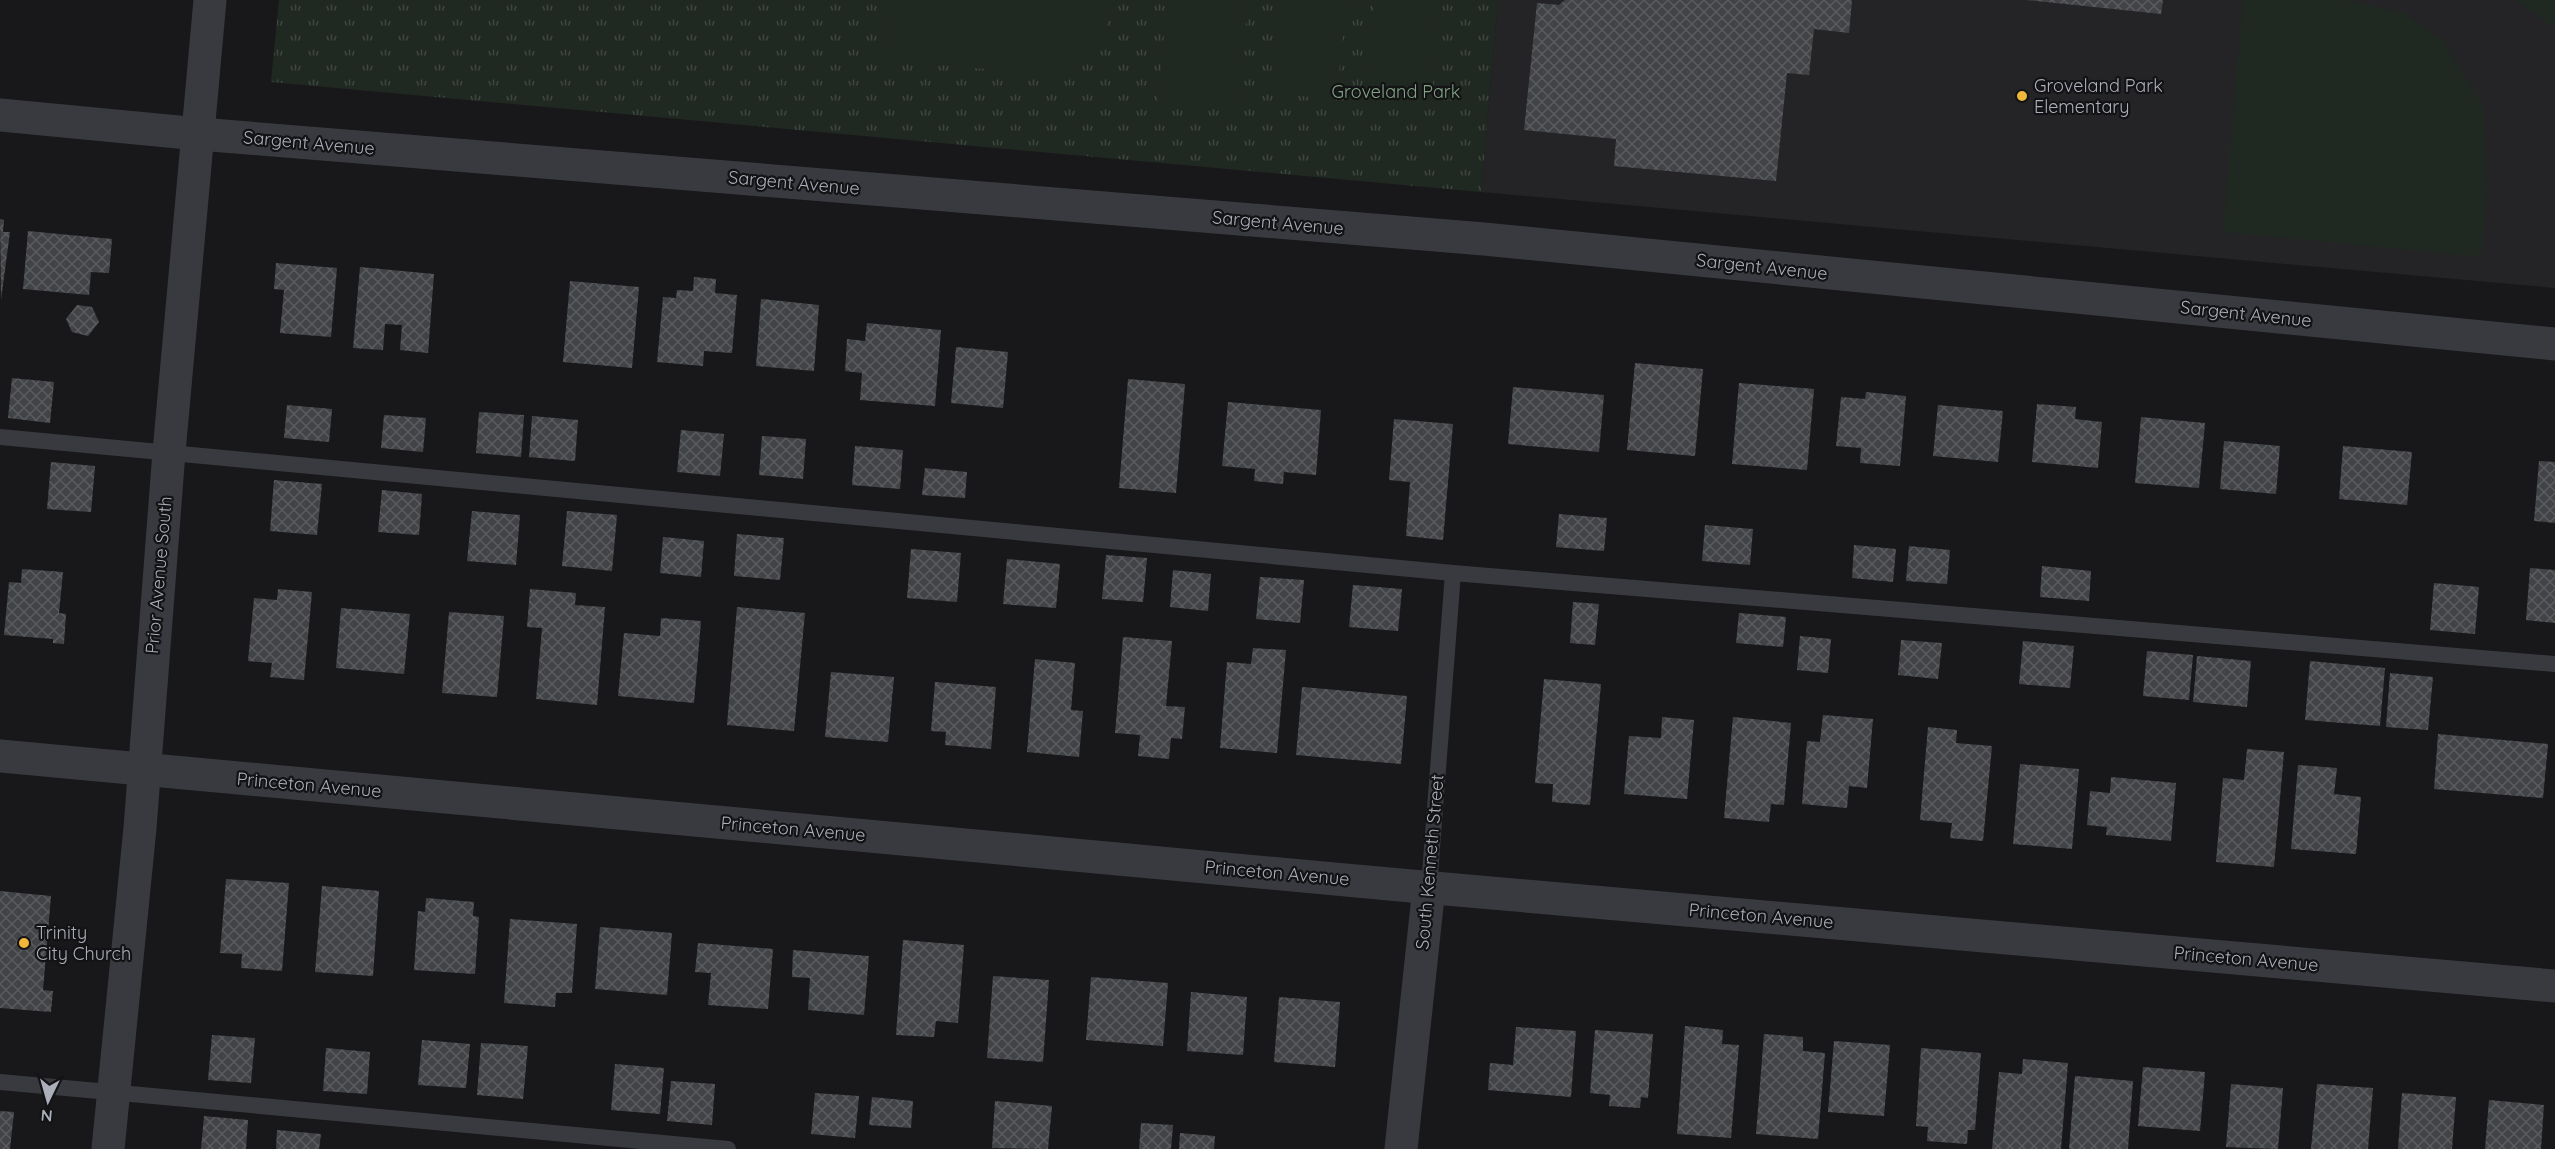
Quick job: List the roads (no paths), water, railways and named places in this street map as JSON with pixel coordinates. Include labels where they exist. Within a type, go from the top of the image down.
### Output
[{"type":"street","name":"Prior Avenue South","points":[[108,1149],[140,828],[169,452],[210,0]]},
{"type":"street","name":"Sargent Avenue","points":[[0,116],[1484,239],[2555,344]]},
{"type":"street","name":"Princeton Avenue","points":[[0,756],[1429,887],[2555,986]]},
{"type":"street","name":"South Kenneth Street","points":[[1401,1149],[1429,887]]},
{"type":"lane","points":[[0,437],[1453,573],[2555,664]]},
{"type":"lane","name":"South Kenneth Street","points":[[1429,887],[1453,573]]},
{"type":"lane","points":[[0,1082],[728,1149]]},
{"type":"place","name":"Groveland Park Elementary","points":[[2022,96]]},
{"type":"place","name":"Trinity City Church","points":[[24,943]]},
{"type":"park label","name":"Groveland Park","points":[[1396,92]]}]
